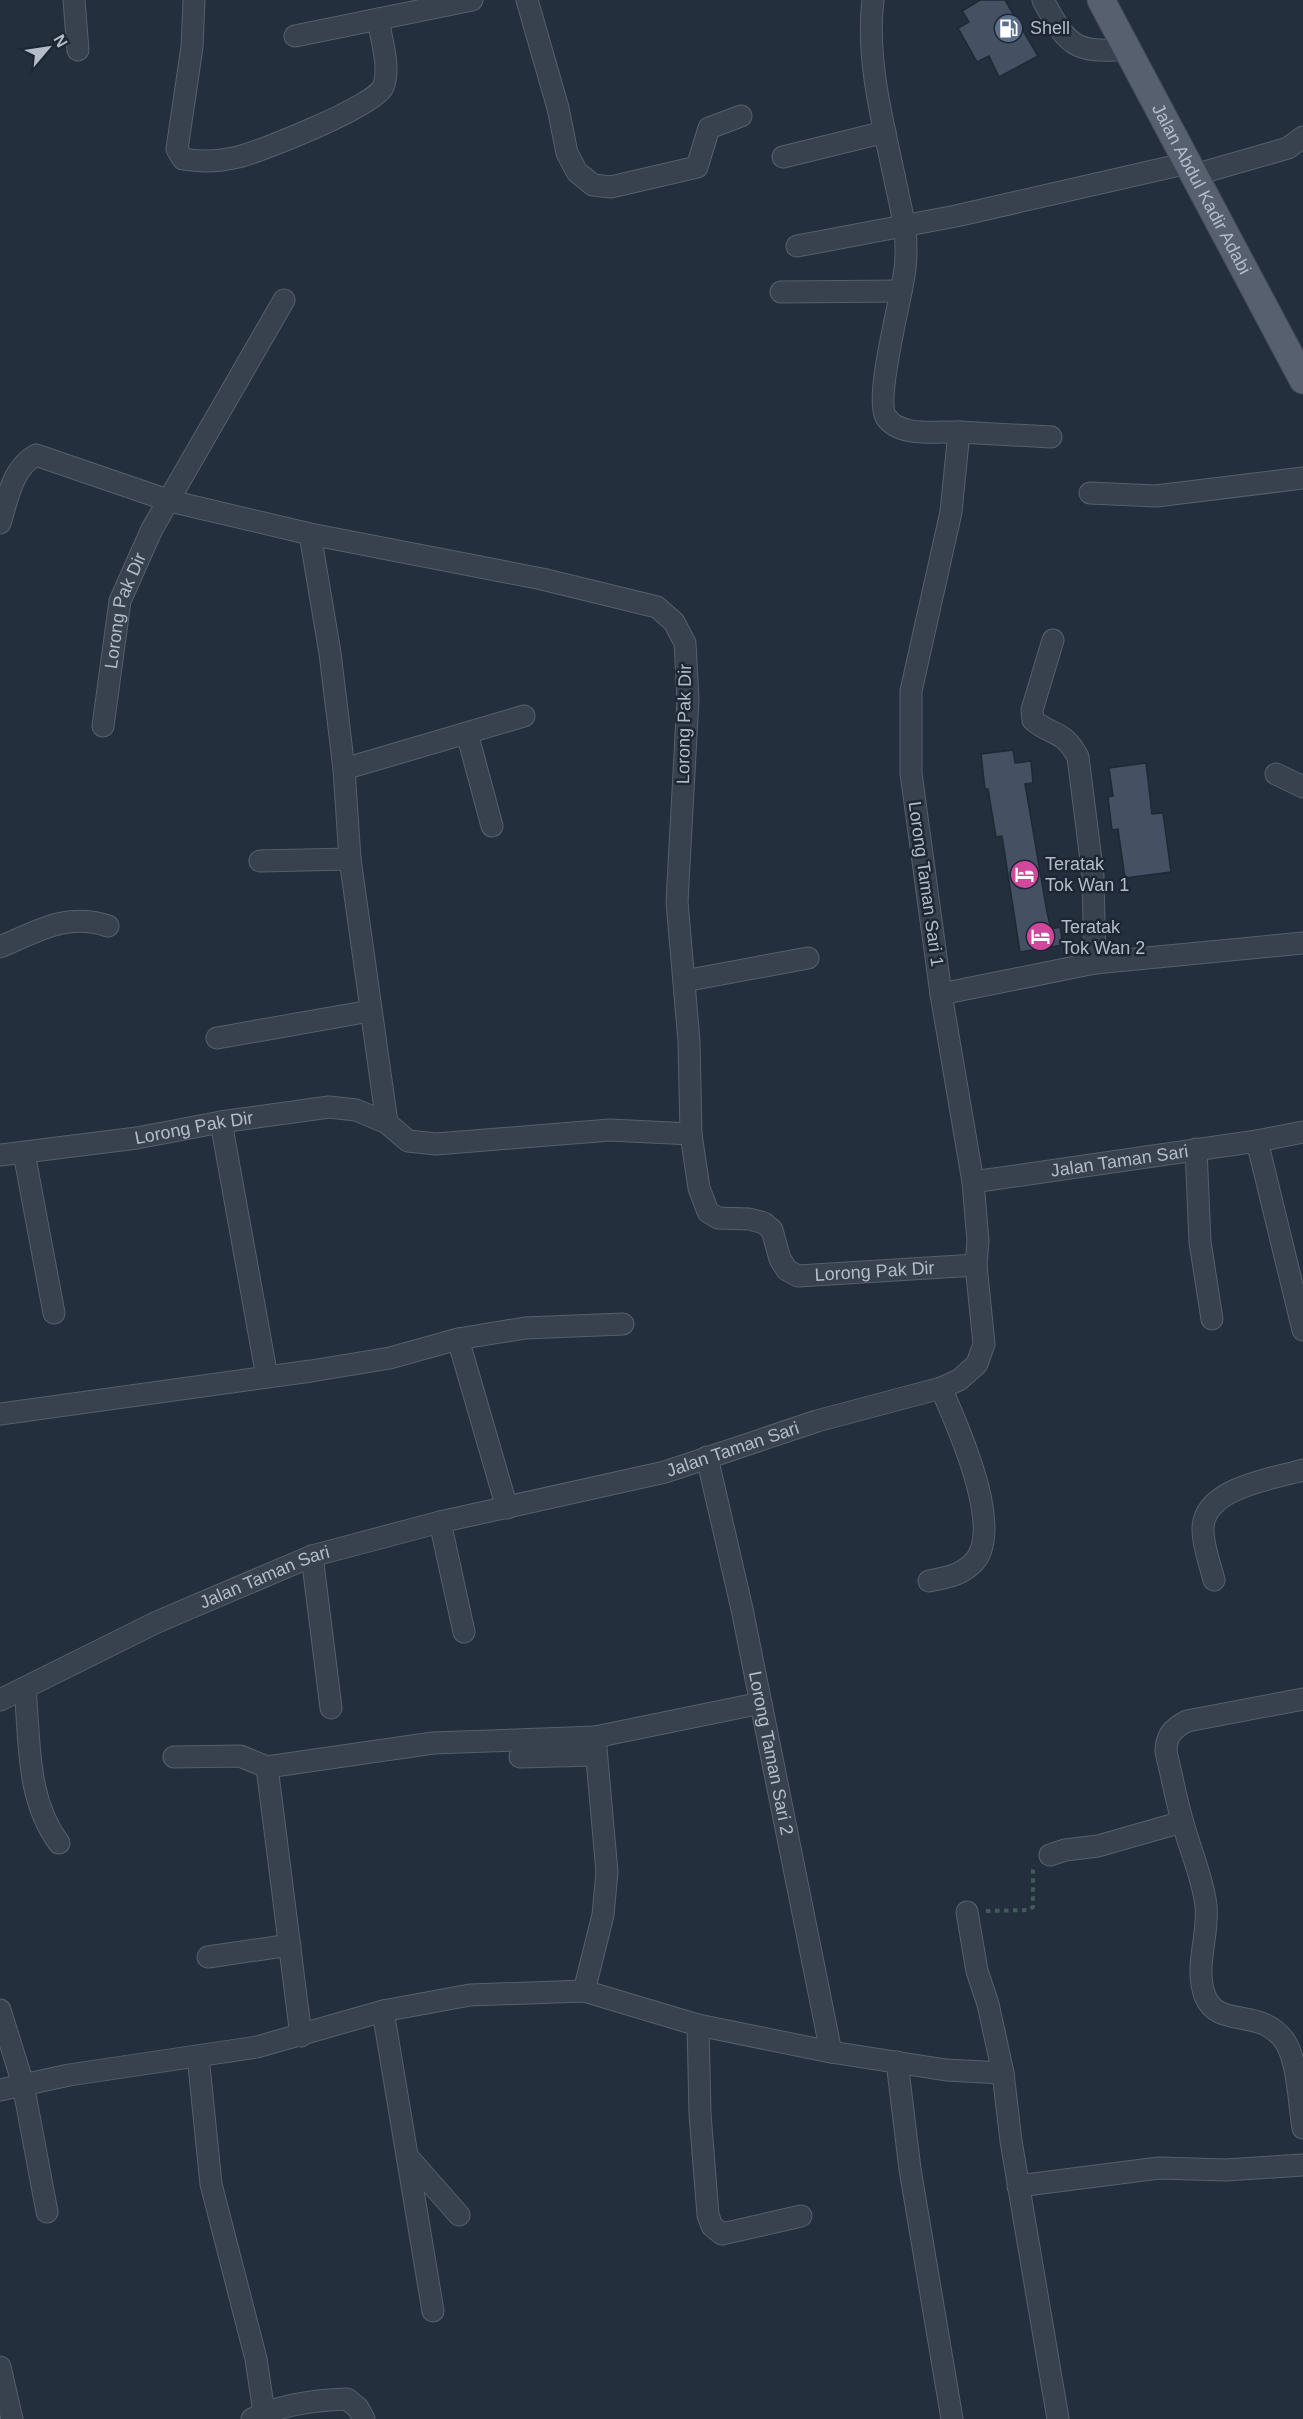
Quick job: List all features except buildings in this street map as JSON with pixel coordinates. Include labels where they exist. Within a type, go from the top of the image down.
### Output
[{"type":"main road","name":"Jalan Abdul Kadir Adabi","points":[[1101,0],[1303,379]]},
{"type":"street","points":[[74,0],[78,50]]},
{"type":"street","points":[[194,0],[192,47],[177,149],[183,159],[197,161],[237,157],[278,143],[365,104],[382,89],[386,70],[378,19]]},
{"type":"street","points":[[295,36],[378,19],[436,3],[472,0]]},
{"type":"street","points":[[527,0],[558,108],[567,153],[577,172],[593,185],[611,187],[697,167],[709,128],[741,116]]},
{"type":"street","points":[[873,0],[870,23],[876,83],[907,225],[905,270],[885,377],[883,401],[886,417],[902,430],[1051,437]]},
{"type":"street","points":[[1043,0],[1060,31],[1074,45],[1098,52],[1127,49]]},
{"type":"street","points":[[783,157],[885,132]]},
{"type":"street","points":[[797,246],[1191,169],[1288,148],[1303,137]]},
{"type":"street","points":[[781,292],[901,291]]},
{"type":"street","name":"Lorong Pak Dir","points":[[103,726],[120,601],[152,529],[284,300]]},
{"type":"street","name":"Lorong Taman Sari 1","points":[[959,432],[951,512],[937,586],[911,691],[910,773],[941,994],[973,1182]]},
{"type":"street","name":"Lorong Pak Dir","points":[[0,523],[18,471],[24,461],[36,455],[170,501],[310,534],[542,579],[657,607],[674,622],[685,643],[688,699],[677,902],[689,1041],[691,1134],[699,1188],[708,1212],[718,1218],[749,1219],[764,1223],[772,1230],[780,1259],[787,1270],[792,1273],[813,1276],[976,1265]]},
{"type":"street","points":[[1090,493],[1156,496],[1303,478]]},
{"type":"street","points":[[310,534],[330,653],[345,769],[350,860],[387,1123]]},
{"type":"street","points":[[1053,640],[1032,710],[1033,720],[1061,734],[1071,743],[1078,757],[1093,876],[1095,963]]},
{"type":"street","points":[[345,769],[524,717]]},
{"type":"street","points":[[467,733],[492,826]]},
{"type":"street","points":[[1276,774],[1303,787]]},
{"type":"street","points":[[260,861],[350,860]]},
{"type":"street","points":[[0,947],[48,926],[70,920],[89,919],[108,926]]},
{"type":"street","points":[[941,994],[1095,963],[1303,943]]},
{"type":"street","points":[[684,981],[808,958]]},
{"type":"street","points":[[217,1038],[370,1011]]},
{"type":"street","name":"Lorong Pak Dir","points":[[0,1155],[137,1138],[221,1122],[329,1107],[356,1110],[387,1123],[408,1141],[436,1144],[610,1130],[691,1134]]},
{"type":"street","points":[[221,1122],[267,1377]]},
{"type":"street","name":"Jalan Taman Sari","points":[[0,1700],[157,1622],[312,1556],[440,1522],[665,1472],[817,1421],[941,1388],[959,1380],[977,1364],[984,1344],[976,1265],[978,1241],[973,1182],[1257,1141],[1303,1132]]},
{"type":"street","points":[[1257,1141],[1303,1330]]},
{"type":"street","points":[[1196,1149],[1200,1242],[1212,1319]]},
{"type":"street","points":[[24,1153],[54,1312]]},
{"type":"street","points":[[0,1414],[390,1358],[458,1339],[525,1328],[623,1324]]},
{"type":"street","points":[[458,1339],[507,1508]]},
{"type":"street","points":[[929,1581],[955,1576],[974,1563],[982,1545],[982,1512],[976,1476],[941,1388]]},
{"type":"street","name":"Lorong Taman Sari 2","points":[[707,1457],[761,1703],[831,2052]]},
{"type":"street","points":[[1214,1580],[1202,1532],[1203,1518],[1209,1508],[1232,1492],[1303,1470]]},
{"type":"street","points":[[440,1522],[464,1632]]},
{"type":"street","points":[[312,1556],[331,1708]]},
{"type":"street","points":[[25,1688],[38,1808],[47,1827],[59,1843]]},
{"type":"street","points":[[1303,1699],[1187,1721],[1171,1732],[1166,1742],[1166,1752],[1182,1822],[1206,1908],[1201,1976],[1206,1997],[1214,2010],[1235,2018],[1263,2021],[1272,2026],[1285,2041],[1291,2054],[1303,2128]]},
{"type":"street","points":[[520,1757],[595,1746],[761,1703]]},
{"type":"street","points":[[174,1757],[240,1756],[267,1767],[433,1743],[595,1746]]},
{"type":"street","points":[[584,1991],[603,1915],[607,1872],[595,1746]]},
{"type":"street","points":[[267,1767],[301,2036]]},
{"type":"street","points":[[1050,1855],[1065,1850],[1098,1846],[1182,1822]]},
{"type":"street","points":[[967,1912],[976,1971],[988,2004],[1003,2073],[1018,2186],[1058,2419]]},
{"type":"street","points":[[208,1957],[290,1945]]},
{"type":"street","points":[[0,2090],[23,2084],[257,2047],[383,2011],[470,1995],[584,1991],[698,2025],[831,2052],[946,2070],[1003,2073]]},
{"type":"street","points":[[0,2010],[23,2084],[47,2212]]},
{"type":"street","points":[[383,2011],[433,2312]]},
{"type":"street","points":[[698,2025],[701,2125],[708,2215],[712,2226],[722,2234],[801,2216]]},
{"type":"street","points":[[198,2056],[211,2184],[256,2359],[261,2417],[331,2399],[347,2398],[358,2408],[364,2419]]},
{"type":"street","points":[[897,2062],[910,2169],[952,2419]]},
{"type":"street","points":[[407,2156],[459,2215]]},
{"type":"street","points":[[1018,2186],[1158,2168],[1226,2170],[1303,2165]]},
{"type":"street","points":[[0,2367],[12,2419]]},
{"type":"path","points":[[967,1912],[1028,1910],[1034,1907],[1033,1870],[1035,1865],[1050,1855]]},
{"type":"place","name":"Shell","points":[[1009,28]]},
{"type":"place","name":"Teratak Tok Wan 1","points":[[1024,874]]},
{"type":"place","name":"Teratak Tok Wan 2","points":[[1040,937]]}]
